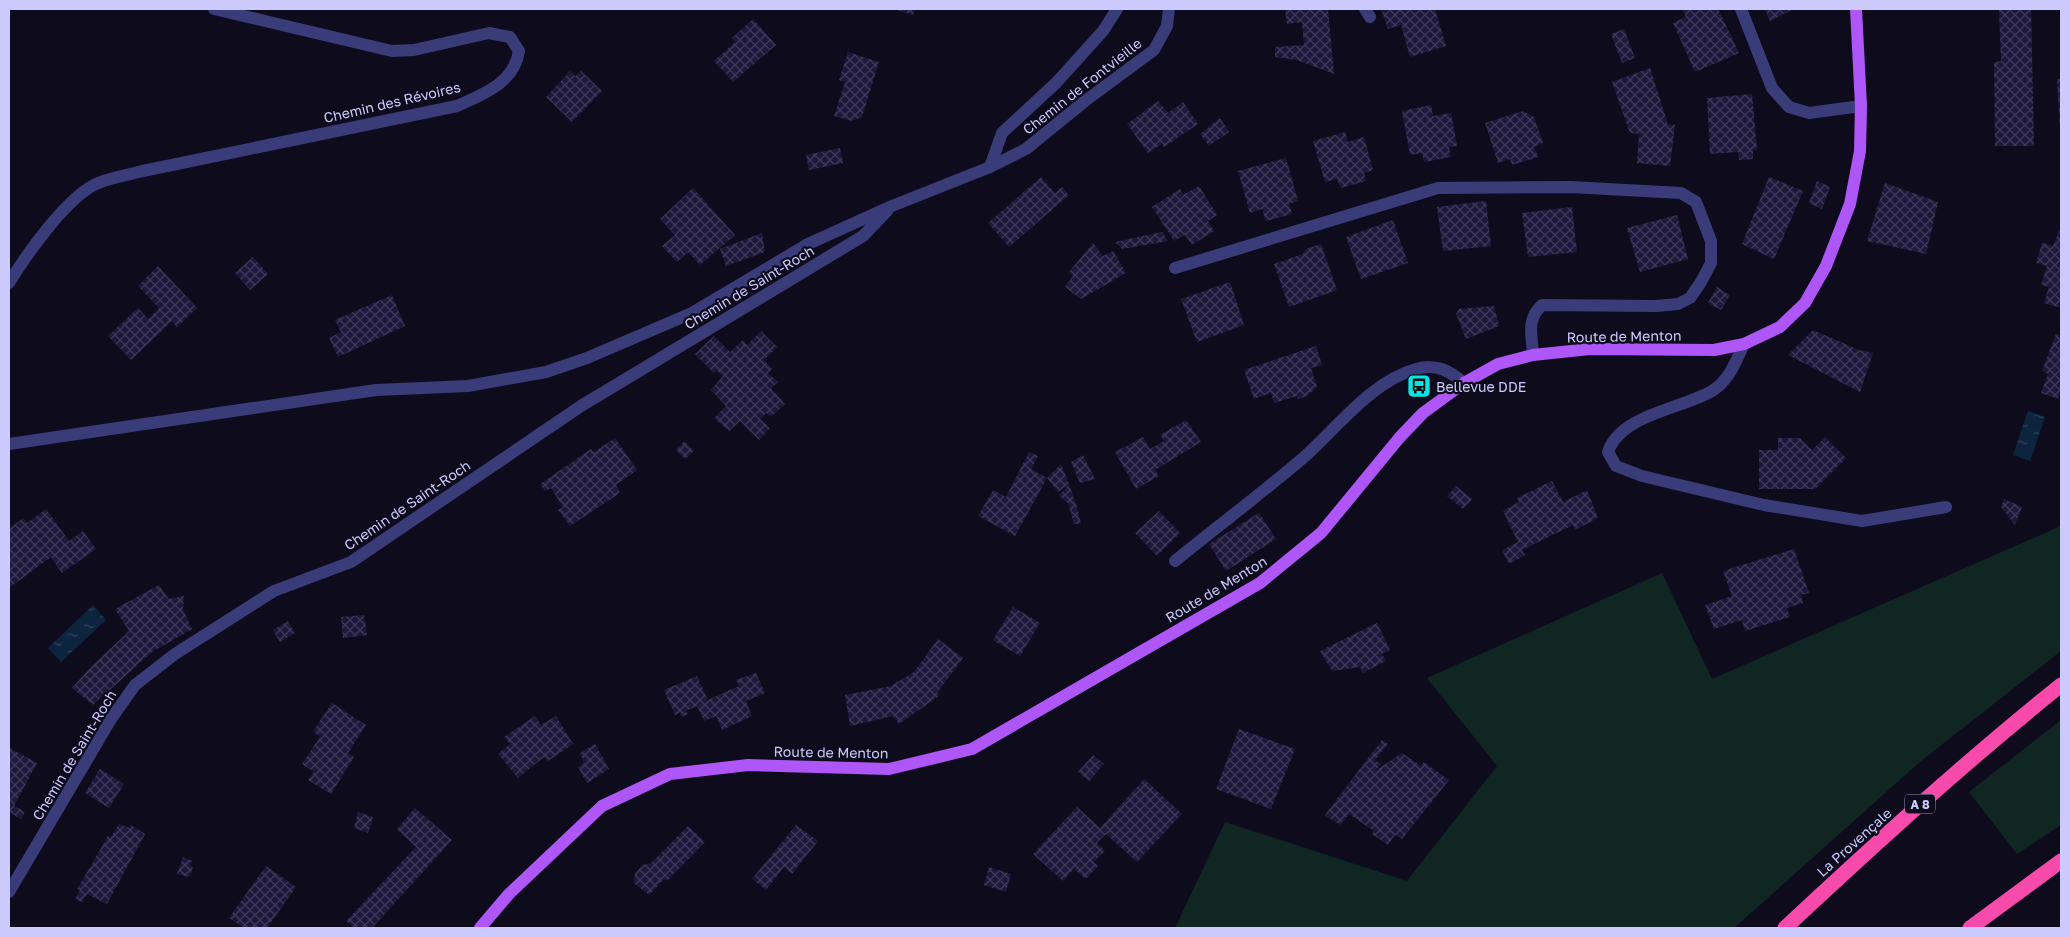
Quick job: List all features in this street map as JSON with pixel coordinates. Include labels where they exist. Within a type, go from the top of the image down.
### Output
[{"type":"highway","name":"La Provençale","points":[[1785,928],[1874,844],[1986,746],[2061,685]]},
{"type":"highway","points":[[1970,928],[2061,861]]},
{"type":"main road","name":"Route de Menton","points":[[480,928],[509,894],[602,806],[670,774],[748,765],[889,770],[972,749],[1260,583],[1321,534],[1400,436],[1423,413],[1464,383],[1498,364],[1533,356],[1590,350],[1714,350],[1744,344],[1780,327],[1805,303],[1826,266],[1850,204],[1860,151],[1861,106],[1856,9]]},
{"type":"street","name":"Chemin des Révoires","points":[[9,283],[41,238],[75,199],[95,184],[138,172],[457,106],[485,94],[507,78],[518,64],[520,51],[510,37],[489,33],[414,50],[392,51],[214,9]]},
{"type":"street","points":[[990,167],[1002,133],[1056,83],[1103,31],[1117,9]]},
{"type":"street","name":"Chemin de Fontvieille","points":[[9,444],[376,390],[468,386],[546,372],[587,358],[692,313],[808,244],[892,206],[990,167],[1026,149],[1085,101],[1154,50],[1167,26],[1169,9]]},
{"type":"street","points":[[1741,9],[1772,88],[1789,107],[1809,113],[1861,106]]},
{"type":"street","points":[[1175,268],[1438,188],[1571,187],[1681,193],[1696,202],[1711,241],[1711,263],[1690,298],[1678,304],[1656,306],[1542,305],[1533,313],[1531,325],[1533,356]]},
{"type":"street","name":"Chemin de Saint-Roch","points":[[9,892],[111,719],[135,685],[175,654],[274,591],[351,562],[580,406],[863,236],[892,206]]},
{"type":"street","points":[[1744,344],[1729,375],[1712,391],[1631,424],[1612,440],[1608,452],[1616,466],[1642,476],[1764,505],[1862,520],[1946,507]]},
{"type":"street","points":[[1175,561],[1303,457],[1361,402],[1395,378],[1417,368],[1440,367],[1452,372],[1464,383]]},
{"type":"green space","points":[[2061,526],[2061,651],[1921,761],[1734,928],[1175,928],[1225,822],[1407,881],[1497,766],[1427,678],[1662,573],[1712,679]]},
{"type":"green space","points":[[2061,720],[2061,825],[2017,854],[1969,792]]},
{"type":"water","points":[[2028,411],[2045,417],[2030,461],[2013,455]]},
{"type":"water","points":[[93,605],[106,620],[61,662],[48,648]]},
{"type":"building","points":[[894,9],[915,9],[913,15]]},
{"type":"building","points":[[1285,9],[1328,9],[1334,74],[1297,60],[1275,57],[1275,47],[1304,45],[1302,22],[1287,24]]},
{"type":"building","points":[[1381,9],[1435,9],[1446,46],[1410,57],[1401,25],[1388,29]]},
{"type":"building","points":[[1682,9],[1718,9],[1739,53],[1695,72],[1673,23],[1686,17]]},
{"type":"building","points":[[1765,9],[1791,9],[1792,10],[1770,21]]},
{"type":"building","points":[[1999,9],[2031,9],[2034,146],[1995,146],[1994,62],[2001,61]]},
{"type":"building","points":[[753,19],[776,45],[733,82],[714,61],[735,42],[732,38]]},
{"type":"building","points":[[1624,29],[1635,58],[1622,63],[1611,34]]},
{"type":"building","points":[[848,52],[879,62],[862,117],[852,121],[834,116],[845,82],[839,80]]},
{"type":"building","points":[[1650,68],[1668,124],[1675,125],[1670,166],[1637,163],[1639,134],[1630,133],[1612,82]]},
{"type":"building","points":[[570,71],[575,76],[581,71],[602,91],[572,122],[546,97]]},
{"type":"building","points":[[2057,79],[2061,79],[2061,130],[2060,130]]},
{"type":"building","points":[[1752,94],[1757,150],[1753,150],[1753,159],[1739,160],[1738,152],[1710,154],[1707,98]]},
{"type":"building","points":[[1158,101],[1168,113],[1183,102],[1198,124],[1164,147],[1162,144],[1148,153],[1127,124]]},
{"type":"building","points":[[1431,105],[1433,116],[1451,113],[1457,146],[1449,147],[1451,157],[1424,162],[1422,153],[1410,155],[1402,111]]},
{"type":"building","points":[[1523,111],[1534,117],[1543,143],[1534,147],[1538,157],[1512,165],[1510,159],[1498,163],[1485,123]]},
{"type":"building","points":[[1220,118],[1229,132],[1209,146],[1200,134]]},
{"type":"building","points":[[1345,132],[1348,142],[1364,137],[1373,170],[1364,173],[1366,181],[1341,188],[1337,179],[1325,182],[1313,141]]},
{"type":"building","points":[[840,148],[843,163],[809,170],[806,155]]},
{"type":"building","points":[[1286,158],[1298,201],[1289,204],[1292,214],[1266,221],[1262,209],[1250,213],[1238,171]]},
{"type":"building","points":[[1041,177],[1055,193],[1062,187],[1069,195],[1009,247],[988,223]]},
{"type":"building","points":[[1769,177],[1803,191],[1774,259],[1742,244]]},
{"type":"building","points":[[1817,181],[1830,187],[1822,209],[1809,203]]},
{"type":"building","points":[[1885,183],[1938,202],[1926,254],[1867,241]]},
{"type":"building","points":[[1199,186],[1217,215],[1208,221],[1214,231],[1192,245],[1185,235],[1174,241],[1152,207],[1180,189],[1183,195]]},
{"type":"building","points":[[693,188],[735,235],[700,265],[688,252],[677,262],[662,246],[675,235],[660,219]]},
{"type":"building","points":[[1486,201],[1491,246],[1443,251],[1437,207]]},
{"type":"building","points":[[1572,207],[1577,252],[1528,257],[1522,213]]},
{"type":"building","points":[[1677,215],[1688,259],[1640,272],[1627,228]]},
{"type":"building","points":[[1393,220],[1408,263],[1361,279],[1346,237]]},
{"type":"building","points":[[2059,231],[2061,232],[2061,308],[2044,303],[2049,287],[2041,285],[2047,266],[2036,263],[2042,243],[2053,246]]},
{"type":"building","points":[[1162,232],[1168,241],[1122,249],[1115,242]]},
{"type":"building","points":[[762,233],[765,252],[726,266],[720,249]]},
{"type":"building","points":[[1093,243],[1103,256],[1113,251],[1126,273],[1081,299],[1065,287],[1073,276],[1069,272]]},
{"type":"building","points":[[1321,244],[1337,290],[1289,307],[1274,264],[1303,254],[1306,249]]},
{"type":"building","points":[[253,257],[268,274],[250,290],[235,273]]},
{"type":"building","points":[[158,266],[197,308],[177,327],[172,321],[131,360],[108,336],[138,308],[148,319],[159,308],[138,286]]},
{"type":"building","points":[[1230,282],[1244,325],[1197,342],[1181,299]]},
{"type":"building","points":[[1717,287],[1730,295],[1721,310],[1708,303]]},
{"type":"building","points":[[392,295],[405,326],[338,357],[329,338],[341,332],[335,320]]},
{"type":"building","points":[[1494,306],[1499,326],[1466,339],[1456,314],[1459,309]]},
{"type":"building","points":[[1813,330],[1859,350],[1873,353],[1860,392],[1788,355]]},
{"type":"building","points":[[761,331],[777,347],[764,360],[772,369],[768,373],[778,382],[771,388],[785,404],[771,417],[766,413],[760,419],[770,428],[759,440],[740,421],[729,431],[714,418],[726,406],[711,390],[723,376],[717,371],[714,373],[695,354],[714,336],[730,352],[743,340],[747,345]]},
{"type":"building","points":[[2056,334],[2061,336],[2061,390],[2058,399],[2041,393],[2048,374],[2042,371]]},
{"type":"building","points":[[1316,346],[1322,365],[1311,368],[1317,387],[1307,396],[1298,399],[1297,396],[1274,403],[1271,393],[1254,399],[1244,370]]},
{"type":"building","points":[[1186,420],[1201,442],[1155,470],[1159,476],[1136,489],[1115,452],[1143,437],[1150,449],[1164,441],[1160,435]]},
{"type":"building","points":[[1825,437],[1846,458],[1815,489],[1759,489],[1759,450],[1778,450],[1778,438],[1800,438],[1812,450]]},
{"type":"building","points":[[615,438],[637,470],[616,485],[620,493],[570,526],[558,510],[563,507],[551,488],[545,491],[540,484],[591,449],[594,452]]},
{"type":"building","points":[[684,441],[694,451],[685,459],[676,450]]},
{"type":"building","points":[[1029,452],[1038,456],[1031,469],[1047,478],[1015,536],[978,516],[993,490],[1006,497]]},
{"type":"building","points":[[1083,455],[1095,479],[1080,483],[1071,462]]},
{"type":"building","points":[[1061,464],[1069,484],[1058,492],[1047,478]]},
{"type":"building","points":[[1552,481],[1563,502],[1587,490],[1598,518],[1575,530],[1573,525],[1522,550],[1525,555],[1509,564],[1502,550],[1518,542],[1503,511],[1519,502],[1517,498]]},
{"type":"building","points":[[1069,484],[1081,524],[1074,524],[1068,503],[1059,496]]},
{"type":"building","points":[[1456,486],[1472,499],[1463,509],[1447,496]]},
{"type":"building","points":[[2004,499],[2022,507],[2015,525],[2001,507]]},
{"type":"building","points":[[46,509],[69,541],[83,531],[96,549],[62,573],[51,557],[9,588],[9,529],[23,518],[27,523]]},
{"type":"building","points":[[1159,511],[1180,533],[1157,556],[1135,533]]},
{"type":"building","points":[[1259,513],[1276,539],[1226,571],[1209,544]]},
{"type":"building","points":[[1794,549],[1809,593],[1801,595],[1803,603],[1787,608],[1790,617],[1745,631],[1742,620],[1714,629],[1705,605],[1732,596],[1723,571]]},
{"type":"building","points":[[159,585],[169,599],[184,596],[183,609],[192,629],[152,652],[93,705],[72,688],[129,631],[115,609]]},
{"type":"building","points":[[1013,607],[1040,623],[1020,656],[993,640]]},
{"type":"building","points":[[364,615],[367,635],[343,638],[341,617]]},
{"type":"building","points":[[288,621],[295,633],[280,642],[273,630]]},
{"type":"building","points":[[1377,623],[1390,650],[1382,654],[1386,661],[1363,673],[1360,667],[1332,671],[1320,651]]},
{"type":"building","points":[[938,639],[963,658],[937,693],[939,696],[899,724],[893,716],[850,726],[845,695],[891,686],[914,672]]},
{"type":"building","points":[[756,673],[765,693],[746,701],[752,716],[722,730],[716,716],[704,721],[697,706],[686,711],[688,714],[682,717],[679,713],[675,715],[664,690],[697,676],[708,700],[739,686],[736,680]]},
{"type":"building","points":[[332,703],[366,725],[348,753],[354,757],[331,794],[308,780],[314,772],[302,764],[320,737],[313,731]]},
{"type":"building","points":[[535,716],[541,725],[556,716],[573,744],[548,761],[544,757],[518,778],[498,754],[510,744],[504,737]]},
{"type":"building","points":[[1239,729],[1295,749],[1271,809],[1216,789]]},
{"type":"building","points":[[1382,740],[1388,744],[1375,760],[1381,764],[1375,771],[1402,753],[1421,766],[1424,762],[1449,780],[1402,839],[1395,835],[1388,845],[1372,834],[1374,831],[1349,814],[1340,825],[1325,815]]},
{"type":"building","points":[[595,744],[609,769],[587,783],[578,767],[584,763],[580,753]]},
{"type":"building","points":[[10,748],[37,763],[14,806],[25,812],[21,819],[9,812]]},
{"type":"building","points":[[1093,755],[1104,764],[1089,781],[1078,772]]},
{"type":"building","points":[[100,769],[124,784],[109,808],[85,793]]},
{"type":"building","points":[[1144,779],[1182,814],[1137,862],[1106,834],[1097,843],[1105,851],[1094,862],[1098,866],[1086,879],[1074,869],[1063,881],[1033,854],[1077,807],[1100,828]]},
{"type":"building","points":[[415,808],[452,840],[372,928],[354,928],[346,921],[416,847],[397,829]]},
{"type":"building","points":[[358,812],[373,817],[368,833],[354,828]]},
{"type":"building","points":[[119,824],[129,828],[131,825],[145,834],[107,904],[87,894],[82,902],[75,899],[80,890],[77,889],[108,836],[111,837]]},
{"type":"building","points":[[796,825],[818,841],[792,874],[784,867],[766,890],[752,879]]},
{"type":"building","points":[[688,826],[705,842],[667,881],[664,879],[649,895],[634,883],[635,873],[643,865],[651,863]]},
{"type":"building","points":[[183,857],[192,861],[190,865],[193,868],[189,877],[177,874]]},
{"type":"building","points":[[266,866],[296,887],[267,928],[244,928],[229,918]]},
{"type":"building","points":[[989,867],[1011,874],[1006,892],[984,885]]},
{"type":"place","name":"Bellevue DDE","points":[[1419,386]]}]
